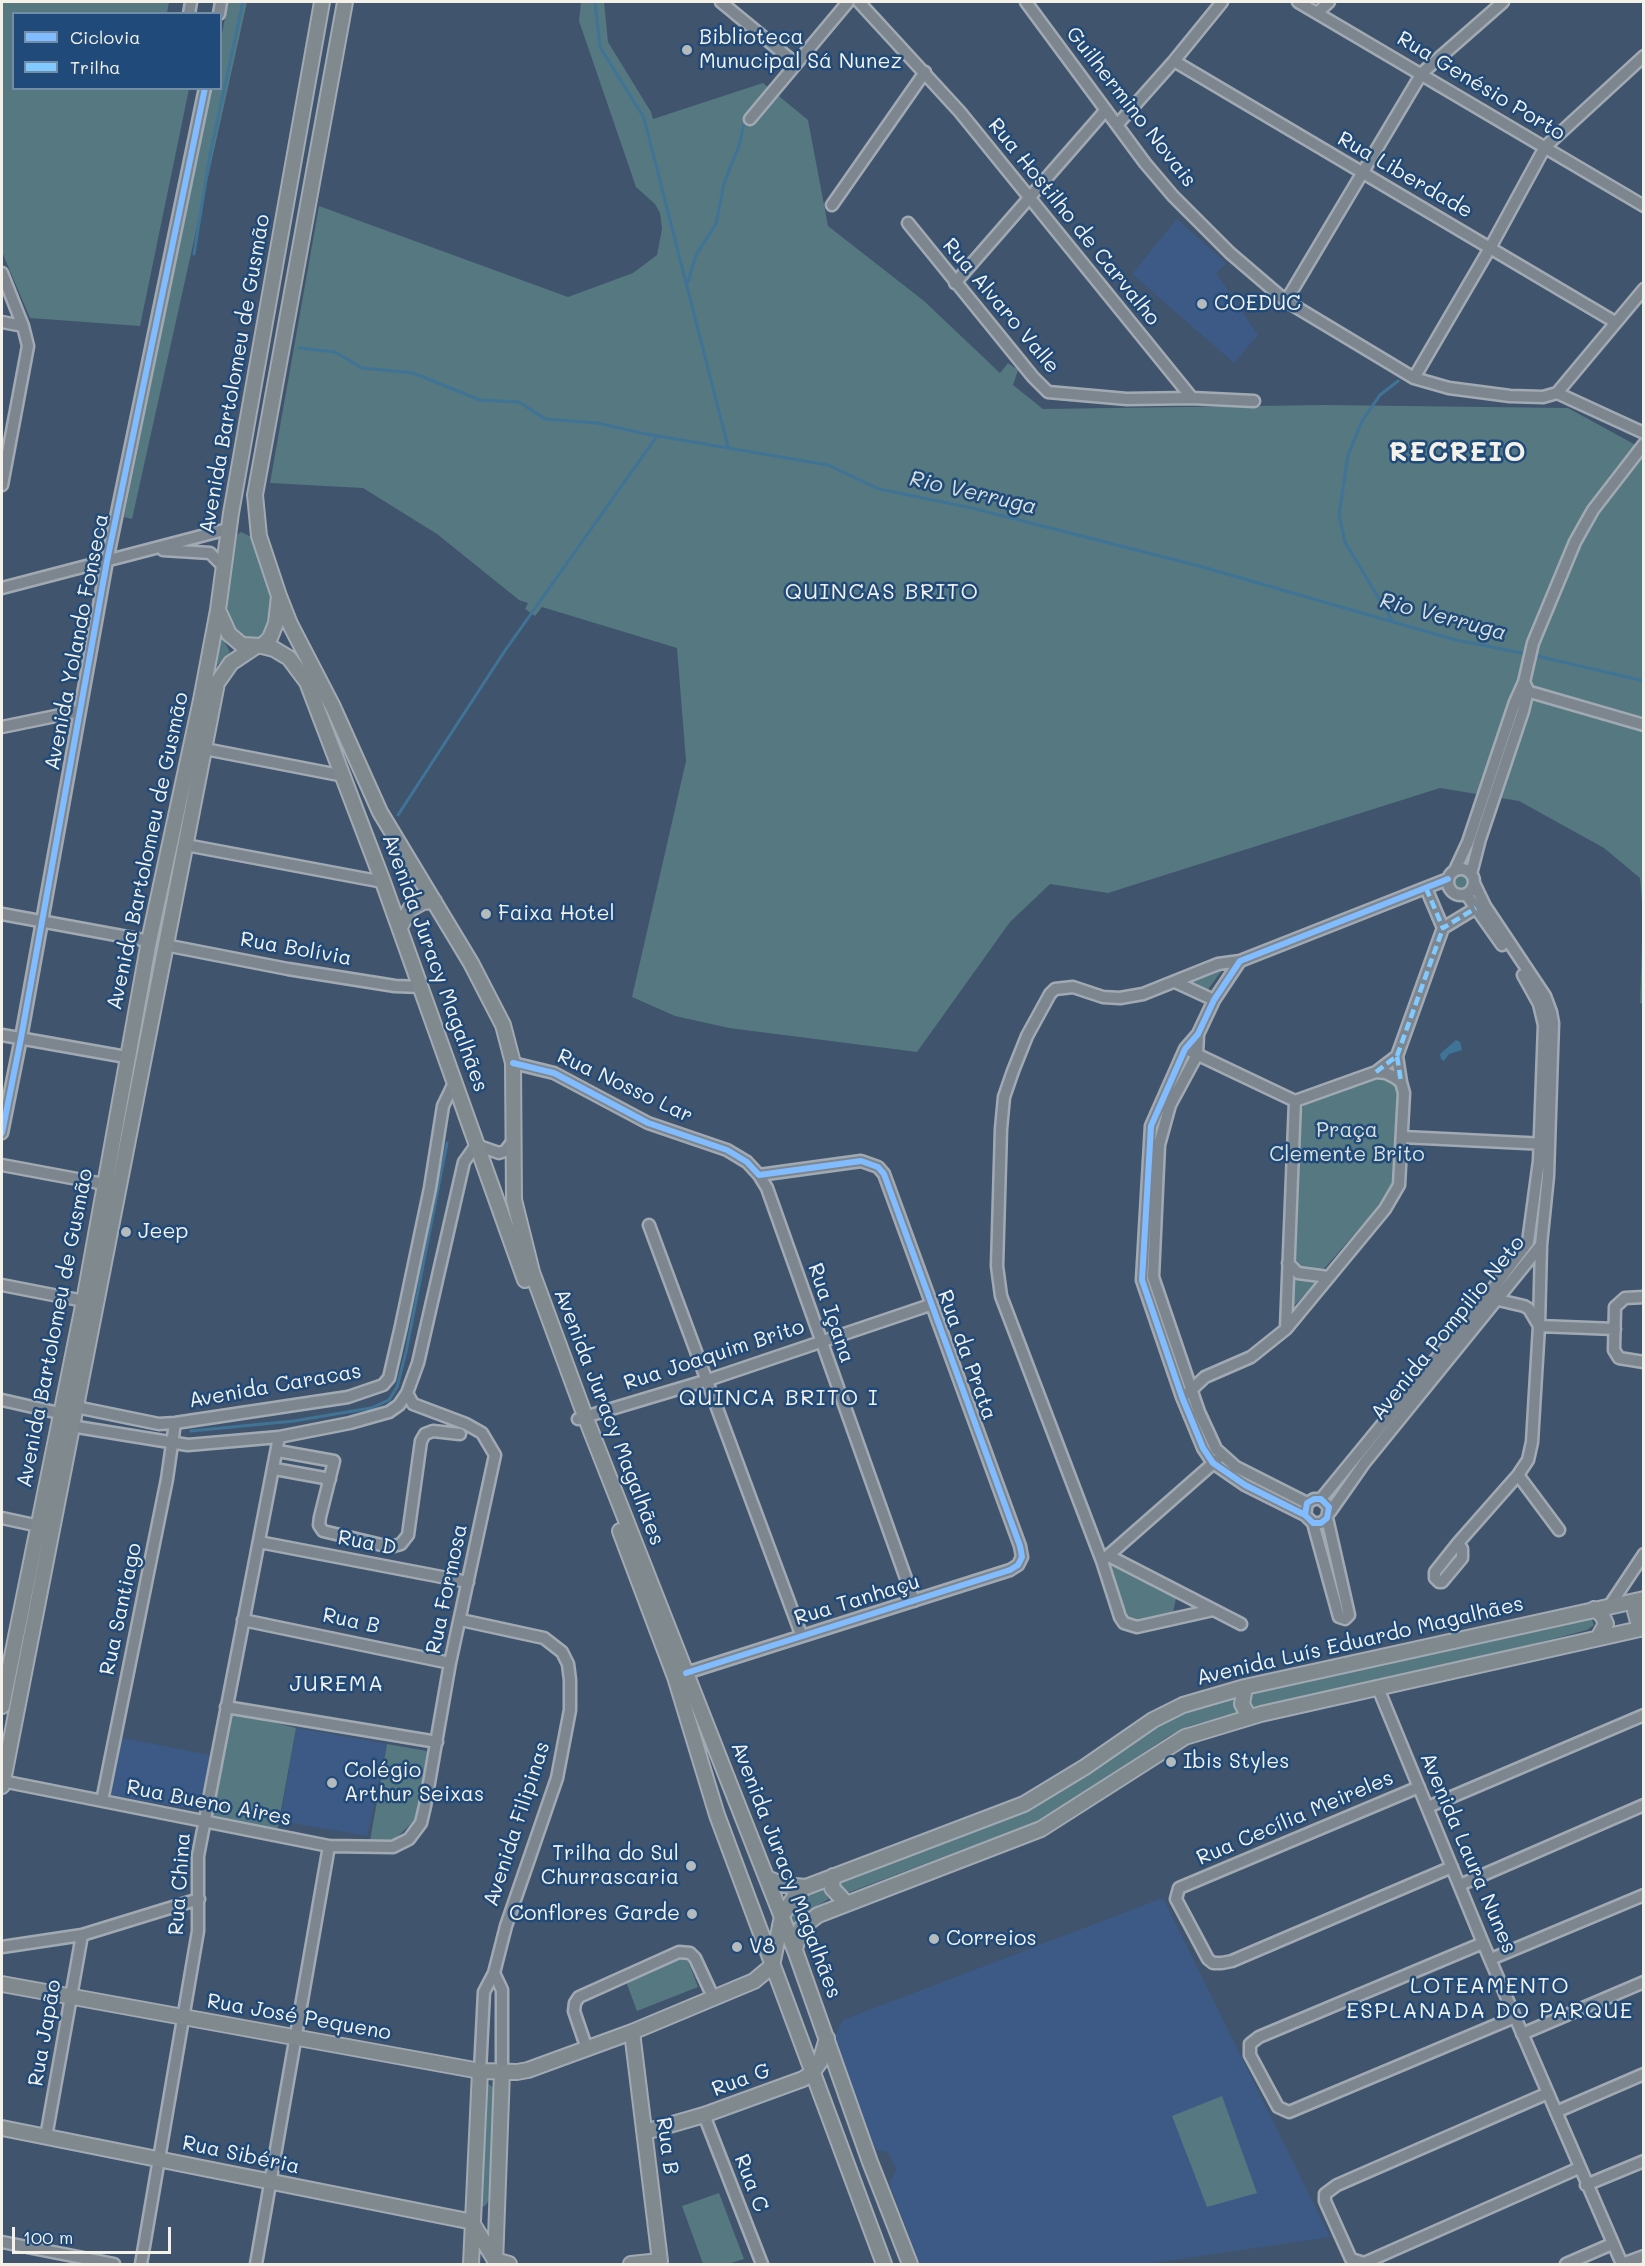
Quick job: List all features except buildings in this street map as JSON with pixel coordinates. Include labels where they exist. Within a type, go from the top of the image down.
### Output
[{"type":"main road","name":"Avenida Bartolomeu de Gusmão","points":[[2,1706],[6,1665],[39,1526],[59,1413],[84,1301],[126,1057],[218,610],[228,529],[322,2]]},
{"type":"main road","name":"Avenida Bartolomeu de Gusmão","points":[[279,596],[259,536],[255,495],[345,2]]},
{"type":"main road","points":[[258,646],[270,638],[276,623],[279,596]]},
{"type":"main road","name":"Avenida Juracy Magalhães","points":[[279,596],[292,628],[333,707],[380,812],[495,1007],[513,1063],[514,1200],[520,1234],[582,1417],[675,1677],[717,1815],[884,2265]]},
{"type":"main road","name":"Avenida Juracy Magalhães","points":[[218,610],[229,634],[243,645],[274,649],[289,658],[307,682],[422,987],[506,1228],[723,1762],[795,1949],[870,2162],[910,2265]]},
{"type":"main road","name":"Avenida Bartolomeu de Gusmão","points":[[2,1784],[217,683],[231,663],[258,646]]},
{"type":"main road","points":[[399,927],[410,909],[423,902],[434,901]]},
{"type":"main road","points":[[1643,1600],[1635,1611],[1638,1622],[1644,1627]]},
{"type":"main road","name":"Avenida Luís Eduardo Magalhães","points":[[782,1916],[796,1893],[806,1887],[1024,1804],[1051,1790],[1163,1715],[1210,1695],[1610,1605],[1643,1600]]},
{"type":"main road","points":[[1594,1609],[1602,1615],[1606,1623],[1598,1638]]},
{"type":"main road","points":[[795,1949],[797,1935],[808,1921],[846,1903],[1041,1829],[1185,1737],[1249,1717],[1644,1627]]},
{"type":"main road","points":[[1245,1687],[1242,1704],[1249,1717]]},
{"type":"main road","points":[[703,1769],[723,1762]]},
{"type":"main road","points":[[833,1876],[834,1892],[846,1903]]},
{"type":"main road","points":[[767,1878],[784,1886],[806,1887]]},
{"type":"main road","points":[[772,1966],[782,1916]]},
{"type":"main road","name":"Rua José Pequeno","points":[[2,1984],[480,2071],[502,2072],[528,2070],[714,2000],[754,1981],[772,1966]]},
{"type":"main road","name":"Rua B","points":[[632,2032],[660,2263]]},
{"type":"main road","points":[[812,2073],[823,2056],[827,2038]]},
{"type":"main road","name":"Avenida Filipinas","points":[[471,2265],[480,2071]]},
{"type":"main road","points":[[495,2262],[502,2072]]},
{"type":"main road","name":"Rua G","points":[[645,2132],[704,2115],[803,2079],[812,2073]]},
{"type":"main road","name":"Rua Sibéria","points":[[2,2128],[472,2222]]},
{"type":"main road","points":[[846,2167],[858,2158],[870,2162]]},
{"type":"main road","points":[[496,2202],[472,2222],[479,2238],[495,2262],[509,2265]]},
{"type":"main road","points":[[631,2265],[660,2263]]},
{"type":"street","points":[[721,2],[795,63]]},
{"type":"street","points":[[750,119],[848,2]]},
{"type":"street","name":"Rua Hostilho de Carvalho","points":[[859,2],[925,72],[1029,196],[1192,398]]},
{"type":"street","name":"Guilhermino Novais","points":[[1026,2],[1105,111],[1173,196],[1230,253],[1286,302],[1414,378],[1449,388],[1510,396],[1543,397],[1557,393]]},
{"type":"street","points":[[1117,125],[1222,2]]},
{"type":"street","name":"Rua Genésio Porto","points":[[1298,2],[1644,206]]},
{"type":"street","points":[[1317,13],[1329,2]]},
{"type":"street","points":[[1286,302],[1422,74],[1503,2]]},
{"type":"street","points":[[1414,378],[1490,248],[1545,147],[1644,56]]},
{"type":"street","name":"Rua Liberdade","points":[[1174,61],[1615,322]]},
{"type":"street","points":[[832,205],[925,72]]},
{"type":"street","name":"Avenida Yolando Fonseca","points":[[2,1133],[107,561],[205,90]]},
{"type":"street","points":[[955,283],[1105,111]]},
{"type":"street","name":"Rua Alvaro Valle","points":[[908,223],[955,283],[1048,392],[1127,399],[1192,398],[1254,401]]},
{"type":"street","points":[[2,273],[23,326],[28,346],[27,361],[5,447],[2,485]]},
{"type":"street","points":[[1644,289],[1557,393],[1644,433]]},
{"type":"street","points":[[2,322],[23,326]]},
{"type":"street","points":[[1466,894],[1524,687],[1533,644],[1575,542],[1593,510],[1644,444]]},
{"type":"street","points":[[2,588],[228,529]]},
{"type":"street","points":[[151,550],[210,554],[223,566]]},
{"type":"street","points":[[1524,687],[1644,725]]},
{"type":"street","points":[[1452,875],[1471,832],[1524,687]]},
{"type":"street","points":[[2,727],[81,711]]},
{"type":"street","points":[[205,749],[344,777]]},
{"type":"street","points":[[186,845],[383,882]]},
{"type":"street","points":[[1214,1610],[1137,1628],[1130,1626],[1120,1617],[1106,1559],[1001,1296],[997,1266],[1004,1096],[1027,1036],[1055,989],[1073,987],[1103,997],[1120,998],[1143,994],[1175,982],[1197,970],[1240,961],[1426,888],[1464,870],[1472,879]]},
{"type":"street","name":"Avenida Pompilio Neto","points":[[1321,1499],[1485,1299],[1528,1242],[1544,1144],[1543,1018],[1528,981],[1466,894],[1453,892],[1452,875]]},
{"type":"street","name":"Avenida Pompilio Neto","points":[[1329,1515],[1365,1462],[1500,1299],[1541,1245],[1551,1011],[1545,996],[1485,906],[1472,879]]},
{"type":"street","points":[[1426,888],[1443,928]]},
{"type":"street","points":[[1187,1393],[1200,1381],[1214,1373],[1251,1357],[1286,1329],[1391,1200],[1399,1185],[1403,1137],[1404,1093],[1397,1056],[1443,928],[1476,908]]},
{"type":"street","points":[[2,914],[149,941]]},
{"type":"street","name":"Rua Bolívia","points":[[165,945],[288,969],[395,986],[422,987]]},
{"type":"street","points":[[1240,961],[1214,1000],[1198,1034],[1185,1049],[1151,1126],[1141,1266],[1142,1280],[1187,1393],[1207,1435],[1222,1455],[1236,1467],[1307,1503]]},
{"type":"street","points":[[1175,982],[1214,1000]]},
{"type":"street","points":[[1198,1034],[1197,1055],[1170,1105],[1159,1145],[1152,1264],[1157,1292],[1203,1448],[1214,1463],[1245,1485],[1305,1515],[1313,1523],[1339,1617],[1345,1619],[1349,1615],[1326,1502],[1314,1499],[1307,1503]]},
{"type":"street","points":[[2,1035],[126,1057]]},
{"type":"street","points":[[1185,1049],[1295,1101],[1376,1072],[1397,1056]]},
{"type":"street","name":"Rua Nosso Lar","points":[[513,1063],[554,1073],[648,1123],[727,1150],[747,1162],[759,1175]]},
{"type":"street","points":[[1376,1072],[1386,1072],[1401,1083]]},
{"type":"street","name":"Avenida Caracas","points":[[76,1407],[159,1424],[175,1423],[348,1397],[377,1388],[389,1378],[430,1188],[443,1106],[455,1081]]},
{"type":"street","points":[[1286,1329],[1295,1101]]},
{"type":"street","points":[[1403,1137],[1544,1144]]},
{"type":"street","points":[[479,1146],[499,1153],[505,1151],[513,1141]]},
{"type":"street","name":"Avenida Caracas","points":[[72,1426],[188,1445],[279,1437],[389,1412],[399,1405],[406,1393],[430,1318],[464,1162],[468,1153],[479,1146]]},
{"type":"street","name":"Rua da Prata","points":[[759,1175],[861,1161],[870,1162],[884,1174],[1020,1546]]},
{"type":"street","points":[[2,1166],[104,1184]]},
{"type":"street","name":"Rua Içana","points":[[759,1175],[767,1188],[914,1601]]},
{"type":"street","points":[[649,1225],[801,1634]]},
{"type":"street","points":[[1458,1543],[1518,1475],[1528,1460],[1532,1442],[1541,1245]]},
{"type":"street","points":[[1288,1263],[1298,1273],[1328,1277]]},
{"type":"street","points":[[2,1285],[84,1301]]},
{"type":"street","points":[[1644,1297],[1634,1296],[1620,1301],[1615,1307],[1614,1350],[1619,1358],[1644,1362]]},
{"type":"street","points":[[1485,1299],[1500,1299],[1529,1309],[1539,1326]]},
{"type":"street","name":"Rua Joaquim Brito","points":[[582,1417],[708,1380],[930,1305]]},
{"type":"street","points":[[1539,1326],[1615,1329]]},
{"type":"street","name":"Rua Formosa","points":[[406,1393],[413,1404],[466,1424],[482,1433],[495,1455],[450,1663],[421,1823],[409,1839]]},
{"type":"street","points":[[2,1400],[59,1413]]},
{"type":"street","name":"Rua Santiago","points":[[102,1801],[167,1479],[175,1423]]},
{"type":"street","points":[[278,1451],[334,1461],[320,1517],[319,1525],[323,1531],[390,1547],[401,1544],[408,1534],[421,1441],[425,1434],[433,1431],[460,1434]]},
{"type":"street","name":"Rua China","points":[[141,2265],[185,2018],[198,1931],[197,1869],[204,1821],[275,1469],[279,1437]]},
{"type":"street","points":[[1106,1559],[1222,1455]]},
{"type":"street","points":[[275,1469],[330,1479]]},
{"type":"street","points":[[1518,1475],[1559,1530]]},
{"type":"street","points":[[1305,1515],[1307,1503]]},
{"type":"street","points":[[1313,1523],[1321,1523],[1329,1515]]},
{"type":"street","points":[[2,1518],[39,1526]]},
{"type":"street","name":"Rua D","points":[[259,1542],[468,1582]]},
{"type":"street","name":"Rua Tanhaçu","points":[[686,1673],[801,1634],[1011,1570],[1018,1565],[1022,1557],[1020,1546]]},
{"type":"street","points":[[1610,1605],[1644,1554]]},
{"type":"street","points":[[1106,1559],[1241,1624]]},
{"type":"street","name":"Rua B","points":[[243,1620],[450,1663]]},
{"type":"street","name":"Avenida Filipinas","points":[[461,1620],[543,1638],[562,1652],[568,1664],[570,1680],[570,1710],[557,1778],[506,1926],[494,1973],[484,1992],[480,2071]]},
{"type":"street","name":"Avenida Laura Nunes","points":[[1378,1688],[1483,1943],[1622,2265]]},
{"type":"street","points":[[226,1707],[437,1742]]},
{"type":"street","points":[[1428,1807],[1644,1715]]},
{"type":"street","name":"Rua Bueno Aires","points":[[2,1784],[102,1801],[329,1846],[393,1847],[409,1839]]},
{"type":"street","name":"Rua Cecília Meireles","points":[[1419,1787],[1179,1888],[1176,1899],[1208,1959],[1213,1963],[1232,1961],[1452,1867]]},
{"type":"street","points":[[1460,1885],[1644,1805]]},
{"type":"street","points":[[256,2265],[329,1846]]},
{"type":"street","points":[[1491,1959],[1644,1894]]},
{"type":"street","points":[[2,1947],[82,1935],[199,1899]]},
{"type":"street","name":"Rua Japão","points":[[46,2137],[82,1935]]},
{"type":"street","points":[[1483,1943],[1259,2037],[1250,2044],[1248,2049],[1278,2107],[1289,2112],[1515,2017]]},
{"type":"street","points":[[587,2049],[575,2018],[574,2003],[579,1997],[679,1952],[686,1951],[695,1958],[714,2000]]},
{"type":"street","points":[[494,1973],[502,1990],[502,2072]]},
{"type":"street","points":[[1522,2034],[1644,1982]]},
{"type":"street","points":[[1556,2112],[1644,2074]]},
{"type":"street","points":[[1548,2093],[1337,2185],[1325,2194],[1325,2201],[1351,2259],[1357,2263],[1372,2261],[1579,2168]]},
{"type":"street","name":"Rua C","points":[[704,2115],[762,2265]]},
{"type":"street","points":[[1586,2185],[1644,2161]]},
{"type":"street","points":[[2,2242],[114,2265]]},
{"type":"street","points":[[1566,2265],[1612,2244]]},
{"type":"street","points":[[1622,2265],[1644,2256]]},
{"type":"shaded area","name":"COEDUC","points":[[1177,219],[1226,263],[1216,273],[1258,335],[1234,363],[1132,274]]},
{"type":"shaded area","points":[[1456,1040],[1460,1042],[1462,1050],[1449,1054],[1444,1061],[1441,1059],[1440,1054]]},
{"type":"shaded area","name":"Colégio Arthur Seixas","points":[[296,1728],[387,1744],[367,1836],[280,1821]]},
{"type":"shaded area","points":[[122,1738],[210,1755],[199,1810],[111,1795]]},
{"type":"shaded area","points":[[1163,1898],[1330,2237],[1146,2264],[920,2264],[889,2183],[897,2170],[888,2152],[876,2150],[834,2038],[843,2020]]},
{"type":"green space","points":[[2,2],[169,2],[167,12],[12,12],[12,90],[189,90],[140,326],[30,318],[2,252]]},
{"type":"green space","points":[[228,2],[247,2],[132,519],[124,517],[211,90],[222,90],[222,34]]},
{"type":"green space","points":[[581,2],[604,2],[608,42],[651,112],[653,119],[763,83],[808,120],[828,226],[924,301],[1000,373],[1008,363],[1018,370],[1013,385],[1043,409],[1324,405],[1568,408],[1643,449],[1643,913],[1640,878],[1604,848],[1519,801],[1440,788],[1108,893],[1050,884],[1010,922],[917,1052],[729,1028],[675,1016],[632,997],[686,761],[677,648],[542,607],[535,616],[525,609],[528,603],[519,600],[437,534],[363,488],[270,483],[319,206],[568,297],[633,273],[657,255],[662,229],[660,213],[655,204],[636,187],[579,21]]},
{"type":"green space","points":[[241,532],[254,538],[271,590],[272,608],[267,635],[259,640],[241,638],[229,620],[226,599],[232,538]]},
{"type":"green space","points":[[221,635],[230,652],[213,670]]},
{"type":"green space","points":[[1460,871],[1467,874],[1470,881],[1467,888],[1460,891],[1453,888],[1450,881],[1453,874]]},
{"type":"green space","points":[[1643,913],[1643,1004],[1640,1003]]},
{"type":"green space","points":[[1225,966],[1207,991],[1202,991],[1187,982]]},
{"type":"green space","name":"Praça Clemente Brito","points":[[1378,1074],[1395,1082],[1398,1092],[1392,1191],[1323,1270],[1316,1273],[1307,1272],[1294,1258],[1301,1110],[1307,1100]]},
{"type":"green space","points":[[1292,1272],[1304,1280],[1315,1280],[1315,1284],[1292,1308]]},
{"type":"green space","points":[[1113,1565],[1176,1598],[1173,1613],[1139,1620],[1128,1618],[1109,1567]]},
{"type":"green space","points":[[1591,1617],[1594,1625],[1587,1630],[1526,1646],[1263,1706],[1254,1707],[1251,1702],[1250,1695],[1255,1688]]},
{"type":"green space","points":[[1236,1692],[1235,1700],[1239,1712],[1189,1726],[1169,1736],[1041,1820],[850,1892],[844,1893],[837,1883],[839,1879],[970,1827],[1164,1719]]},
{"type":"green space","points":[[232,1712],[296,1728],[277,1832],[211,1815]]},
{"type":"green space","points":[[387,1744],[427,1751],[416,1819],[388,1843],[370,1841]]},
{"type":"green space","points":[[825,1882],[823,1890],[829,1899],[799,1919],[793,1931],[789,1922],[799,1902],[809,1889]]},
{"type":"green space","points":[[686,1956],[698,1987],[637,2011],[625,1979]]},
{"type":"green space","points":[[489,2084],[495,2089],[492,2196],[485,2206],[478,2208],[486,2087]]},
{"type":"green space","points":[[1222,2096],[1257,2193],[1207,2207],[1172,2116]]},
{"type":"green space","points":[[719,2193],[744,2259],[728,2264],[703,2264],[682,2206]]},
{"type":"waterway","name":"Rio Verruga","points":[[194,254],[210,155],[243,2]]},
{"type":"waterway","points":[[595,2],[600,47],[644,118],[728,447]]},
{"type":"waterway","points":[[688,282],[696,255],[716,224],[724,183],[739,146],[744,124]]},
{"type":"waterway","name":"Rio Verruga","points":[[299,348],[335,352],[362,368],[413,373],[480,400],[519,402],[545,419],[597,423],[646,434],[828,465],[879,489],[972,508],[1199,566],[1456,640],[1527,654]]},
{"type":"waterway","points":[[1393,622],[1345,542],[1339,515],[1348,455],[1362,421],[1380,395],[1398,381]]},
{"type":"waterway","points":[[398,815],[504,652],[657,436]]},
{"type":"waterway","name":"Rio Verruga","points":[[1533,655],[1644,681]]},
{"type":"waterway","points":[[191,1431],[294,1421],[371,1408],[389,1400],[397,1387],[406,1352],[447,1143]]},
{"type":"marked path","points":[[1426,888],[1443,928],[1476,908]]},
{"type":"marked path","points":[[1397,1056],[1443,928]]},
{"type":"marked path","points":[[1376,1072],[1397,1056],[1401,1082]]},
{"type":"cycle path","points":[[2,1133],[107,561],[205,90]]},
{"type":"cycle path","points":[[1305,1515],[1307,1503],[1314,1499],[1321,1499],[1329,1507],[1327,1518],[1321,1523],[1313,1523],[1305,1515],[1245,1485],[1213,1463],[1203,1448],[1182,1397],[1142,1280],[1151,1126],[1185,1049],[1198,1034],[1214,1000],[1240,961],[1448,879]]},
{"type":"cycle path","points":[[513,1063],[554,1073],[648,1123],[727,1150],[747,1162],[759,1175],[861,1161],[878,1167],[884,1174],[1020,1546],[1022,1557],[1018,1565],[1010,1570],[686,1673]]},
{"type":"place","name":"Biblioteca Munucipal Sá Nunez","points":[[687,50]]},
{"type":"place","name":"COEDUC","points":[[1202,304]]},
{"type":"place","name":"Faixa Hotel","points":[[486,914]]},
{"type":"place","name":"Jeep","points":[[126,1232]]},
{"type":"place","name":"Ibis Styles","points":[[1171,1762]]},
{"type":"place","name":"Colégio Arthur Seixas","points":[[332,1783]]},
{"type":"place","name":"Trilha do Sul Churrascaria","points":[[691,1866]]},
{"type":"place","name":"Conflores Garde","points":[[692,1914]]},
{"type":"place","name":"Correios","points":[[934,1939]]},
{"type":"place","name":"V8","points":[[737,1947]]},
{"type":"district","name":"RECREIO","points":[[1458,453]]},
{"type":"district","name":"QUINCAS BRITO","points":[[882,592]]},
{"type":"district","name":"QUINCA BRITO I","points":[[779,1398]]},
{"type":"district","name":"JUREMA","points":[[337,1684]]},
{"type":"district","name":"LOTEAMENTO ESPLANADA DO PARQUE","points":[[1490,1998]]}]
